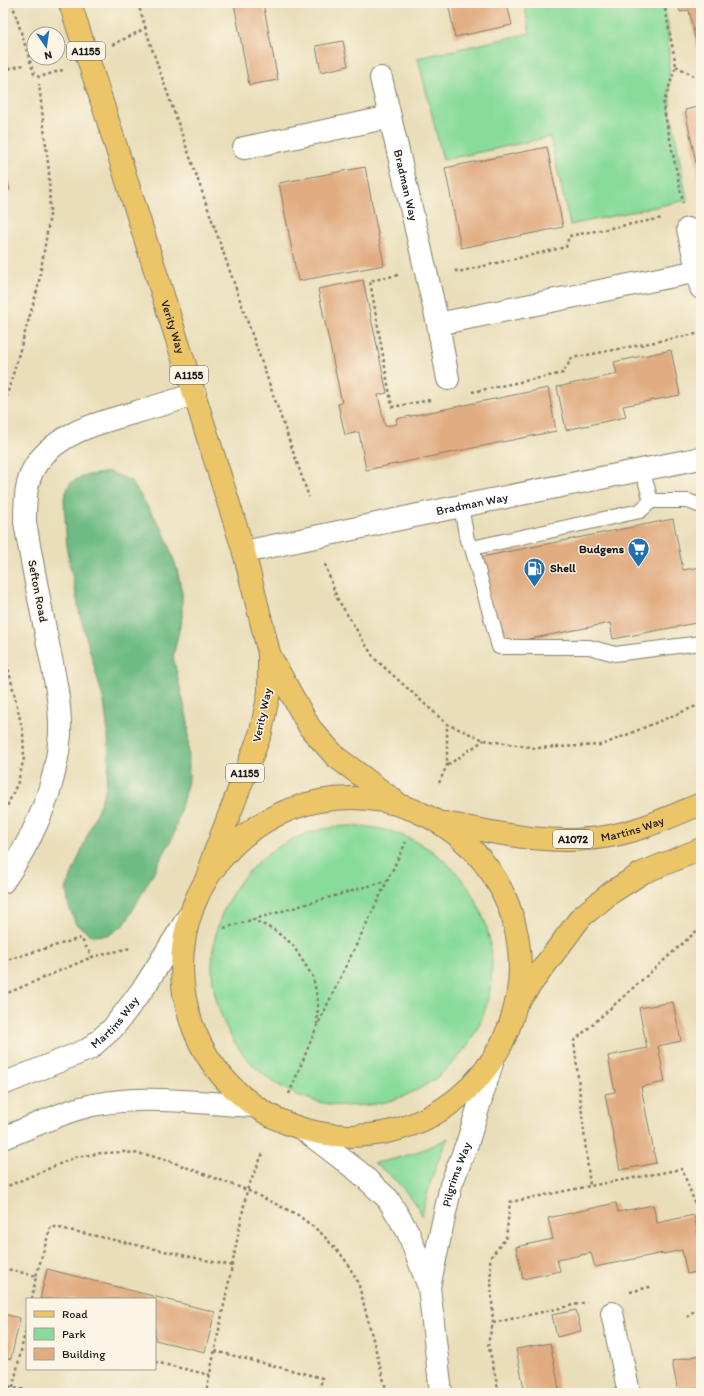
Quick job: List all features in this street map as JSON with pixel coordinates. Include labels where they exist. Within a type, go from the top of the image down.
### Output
[{"type":"main road","name":"Verity Way","points":[[70,3],[244,552],[269,652],[269,692],[261,732],[201,888]]},
{"type":"main road","name":"Verity Way","points":[[269,652],[310,728],[336,757],[399,804]]},
{"type":"main road","name":"Martins Way","points":[[441,823],[473,848],[498,881],[515,919],[522,959],[518,1000],[508,1033],[492,1063],[464,1095],[428,1118],[388,1133],[346,1137],[304,1130],[278,1120],[253,1106],[222,1078],[198,1042],[184,1001],[181,959],[189,916],[201,888],[222,856],[251,830],[285,811],[322,800],[361,797],[399,804],[441,823],[515,837],[557,840],[604,838],[641,828],[701,804]]},
{"type":"main road","name":"Martins Way","points":[[518,1000],[581,917],[612,892],[642,872],[701,849]]},
{"type":"street","name":"Bradman Way","points":[[380,78],[438,324],[448,379]]},
{"type":"street","points":[[244,148],[390,117]]},
{"type":"street","points":[[438,324],[699,279],[694,238]]},
{"type":"street","name":"Sefton Road","points":[[3,882],[19,860],[37,827],[48,797],[55,770],[60,734],[55,678],[25,522],[25,500],[29,481],[37,464],[50,448],[68,436],[93,424],[195,394]]},
{"type":"street","name":"Bradman Way","points":[[244,552],[461,506],[701,458]]},
{"type":"street","name":"Martins Way","points":[[3,1084],[89,1049],[114,1028],[145,986],[189,916]]},
{"type":"street","name":"Pilgrims Way","points":[[429,1287],[451,1185],[468,1141],[492,1063]]},
{"type":"street","name":"Martins Way","points":[[3,1138],[77,1109],[116,1102],[156,1100],[253,1106]]},
{"type":"street","name":"Pilgrims Way","points":[[304,1130],[359,1172],[388,1199],[408,1232],[429,1287],[441,1393]]},
{"type":"street","points":[[612,1313],[629,1393]]},
{"type":"lane","points":[[642,469],[652,501]]},
{"type":"lane","points":[[472,548],[640,512],[652,501],[688,501],[701,506]]},
{"type":"lane","points":[[461,506],[467,540],[472,548],[498,647],[589,647],[615,654],[701,643]]},
{"type":"path","points":[[138,3],[154,53],[309,497]]},
{"type":"path","points":[[664,3],[676,66],[663,105],[694,238]]},
{"type":"path","points":[[3,70],[24,65]]},
{"type":"path","points":[[676,66],[701,80]]},
{"type":"path","points":[[3,408],[38,287],[50,215],[49,172],[39,84]]},
{"type":"path","points":[[324,560],[336,598],[374,658],[447,724],[484,740],[536,748],[602,745],[701,704]]},
{"type":"path","points":[[3,646],[23,732],[24,758],[18,782],[3,815]]},
{"type":"path","points":[[438,783],[447,765],[447,724]]},
{"type":"path","points":[[447,765],[484,740]]},
{"type":"path","points":[[289,1094],[318,1026],[406,842]]},
{"type":"path","points":[[224,928],[387,880]]},
{"type":"path","points":[[252,919],[274,930],[292,944],[313,977],[318,1002],[318,1026]]},
{"type":"path","points":[[590,1186],[574,1041],[701,927]]},
{"type":"path","points":[[3,961],[81,938],[92,957]]},
{"type":"path","points":[[3,995],[92,957],[130,948]]},
{"type":"path","points":[[3,1188],[76,1157],[102,1152],[125,1152],[148,1155],[172,1162],[247,1190],[298,1215],[321,1233],[344,1258],[358,1282],[387,1393]]},
{"type":"path","points":[[206,1393],[247,1190],[263,1153]]},
{"type":"path","points":[[498,1393],[488,1343],[494,1323],[490,1258],[506,1238],[510,1202],[682,1169],[701,1219]]},
{"type":"path","points":[[32,1298],[36,1276],[51,1226],[232,1266]]},
{"type":"path","points":[[3,1268],[36,1276]]},
{"type":"path","points":[[625,1293],[654,1286]]},
{"type":"path","points":[[494,1323],[595,1300]]},
{"type":"path","points":[[687,1317],[701,1305]]},
{"type":"path","points":[[14,1393],[13,1388],[26,1332]]},
{"type":"path","points":[[215,1351],[322,1378],[319,1393]]},
{"type":"path","points":[[156,1362],[210,1375]]},
{"type":"path","points":[[3,1385],[39,1393]]},
{"type":"green space","points":[[524,3],[663,3],[668,23],[670,107],[687,200],[570,225],[550,137],[443,160],[418,58],[530,33]]},
{"type":"green space","points":[[110,472],[131,481],[163,530],[177,569],[182,593],[182,617],[173,657],[188,722],[189,777],[173,837],[125,924],[109,935],[93,936],[76,924],[69,907],[66,889],[105,791],[109,763],[108,733],[104,702],[81,619],[67,550],[64,498],[70,483],[83,476]]},
{"type":"green space","points":[[352,826],[393,832],[430,850],[451,867],[468,888],[486,925],[492,966],[486,1007],[468,1044],[451,1065],[430,1082],[393,1100],[352,1106],[311,1100],[274,1082],[253,1065],[236,1044],[218,1007],[212,966],[218,925],[236,888],[253,867],[274,850],[311,832]]},
{"type":"green space","points":[[448,1138],[432,1176],[422,1216],[401,1186],[389,1174],[374,1163],[412,1154]]},
{"type":"building","points":[[234,3],[263,3],[278,80],[249,85]]},
{"type":"building","points":[[306,3],[329,3],[329,4],[307,8]]},
{"type":"building","points":[[448,3],[507,3],[512,25],[455,37]]},
{"type":"building","points":[[679,3],[701,3],[701,55],[699,56],[689,10],[680,12]]},
{"type":"building","points":[[343,41],[348,66],[321,72],[316,46]]},
{"type":"building","points":[[701,106],[701,182],[700,182],[685,110]]},
{"type":"building","points":[[547,147],[563,227],[461,248],[445,168]]},
{"type":"building","points":[[3,161],[10,190],[3,191]]},
{"type":"building","points":[[365,167],[384,265],[298,281],[279,183]]},
{"type":"building","points":[[363,280],[387,393],[378,395],[385,426],[397,424],[396,419],[548,388],[556,431],[366,470],[359,432],[345,435],[338,404],[342,403],[318,289]]},
{"type":"building","points":[[671,350],[680,395],[623,406],[626,417],[566,430],[557,387],[617,374],[614,362]]},
{"type":"building","points":[[673,519],[683,570],[701,567],[701,622],[613,639],[610,623],[499,645],[481,557]]},
{"type":"building","points":[[673,1002],[681,1041],[658,1046],[665,1082],[641,1087],[656,1163],[620,1170],[605,1094],[615,1092],[608,1056],[647,1048],[639,1008]]},
{"type":"building","points":[[616,1203],[618,1212],[653,1205],[657,1223],[694,1215],[701,1247],[701,1271],[687,1274],[682,1250],[595,1267],[591,1253],[557,1260],[560,1271],[523,1279],[516,1247],[553,1239],[548,1218]]},
{"type":"building","points":[[47,1269],[215,1312],[205,1352],[156,1340],[156,1298],[40,1298]]},
{"type":"building","points":[[576,1310],[581,1331],[557,1337],[552,1315]]},
{"type":"building","points":[[3,1314],[20,1318],[11,1359],[3,1357]]},
{"type":"building","points":[[550,1343],[560,1393],[525,1393],[516,1349]]},
{"type":"building","points":[[701,1355],[701,1388],[678,1392],[672,1361]]},
{"type":"place","name":"Budgens","points":[[639,568]]},
{"type":"place","name":"Shell","points":[[535,588]]}]
